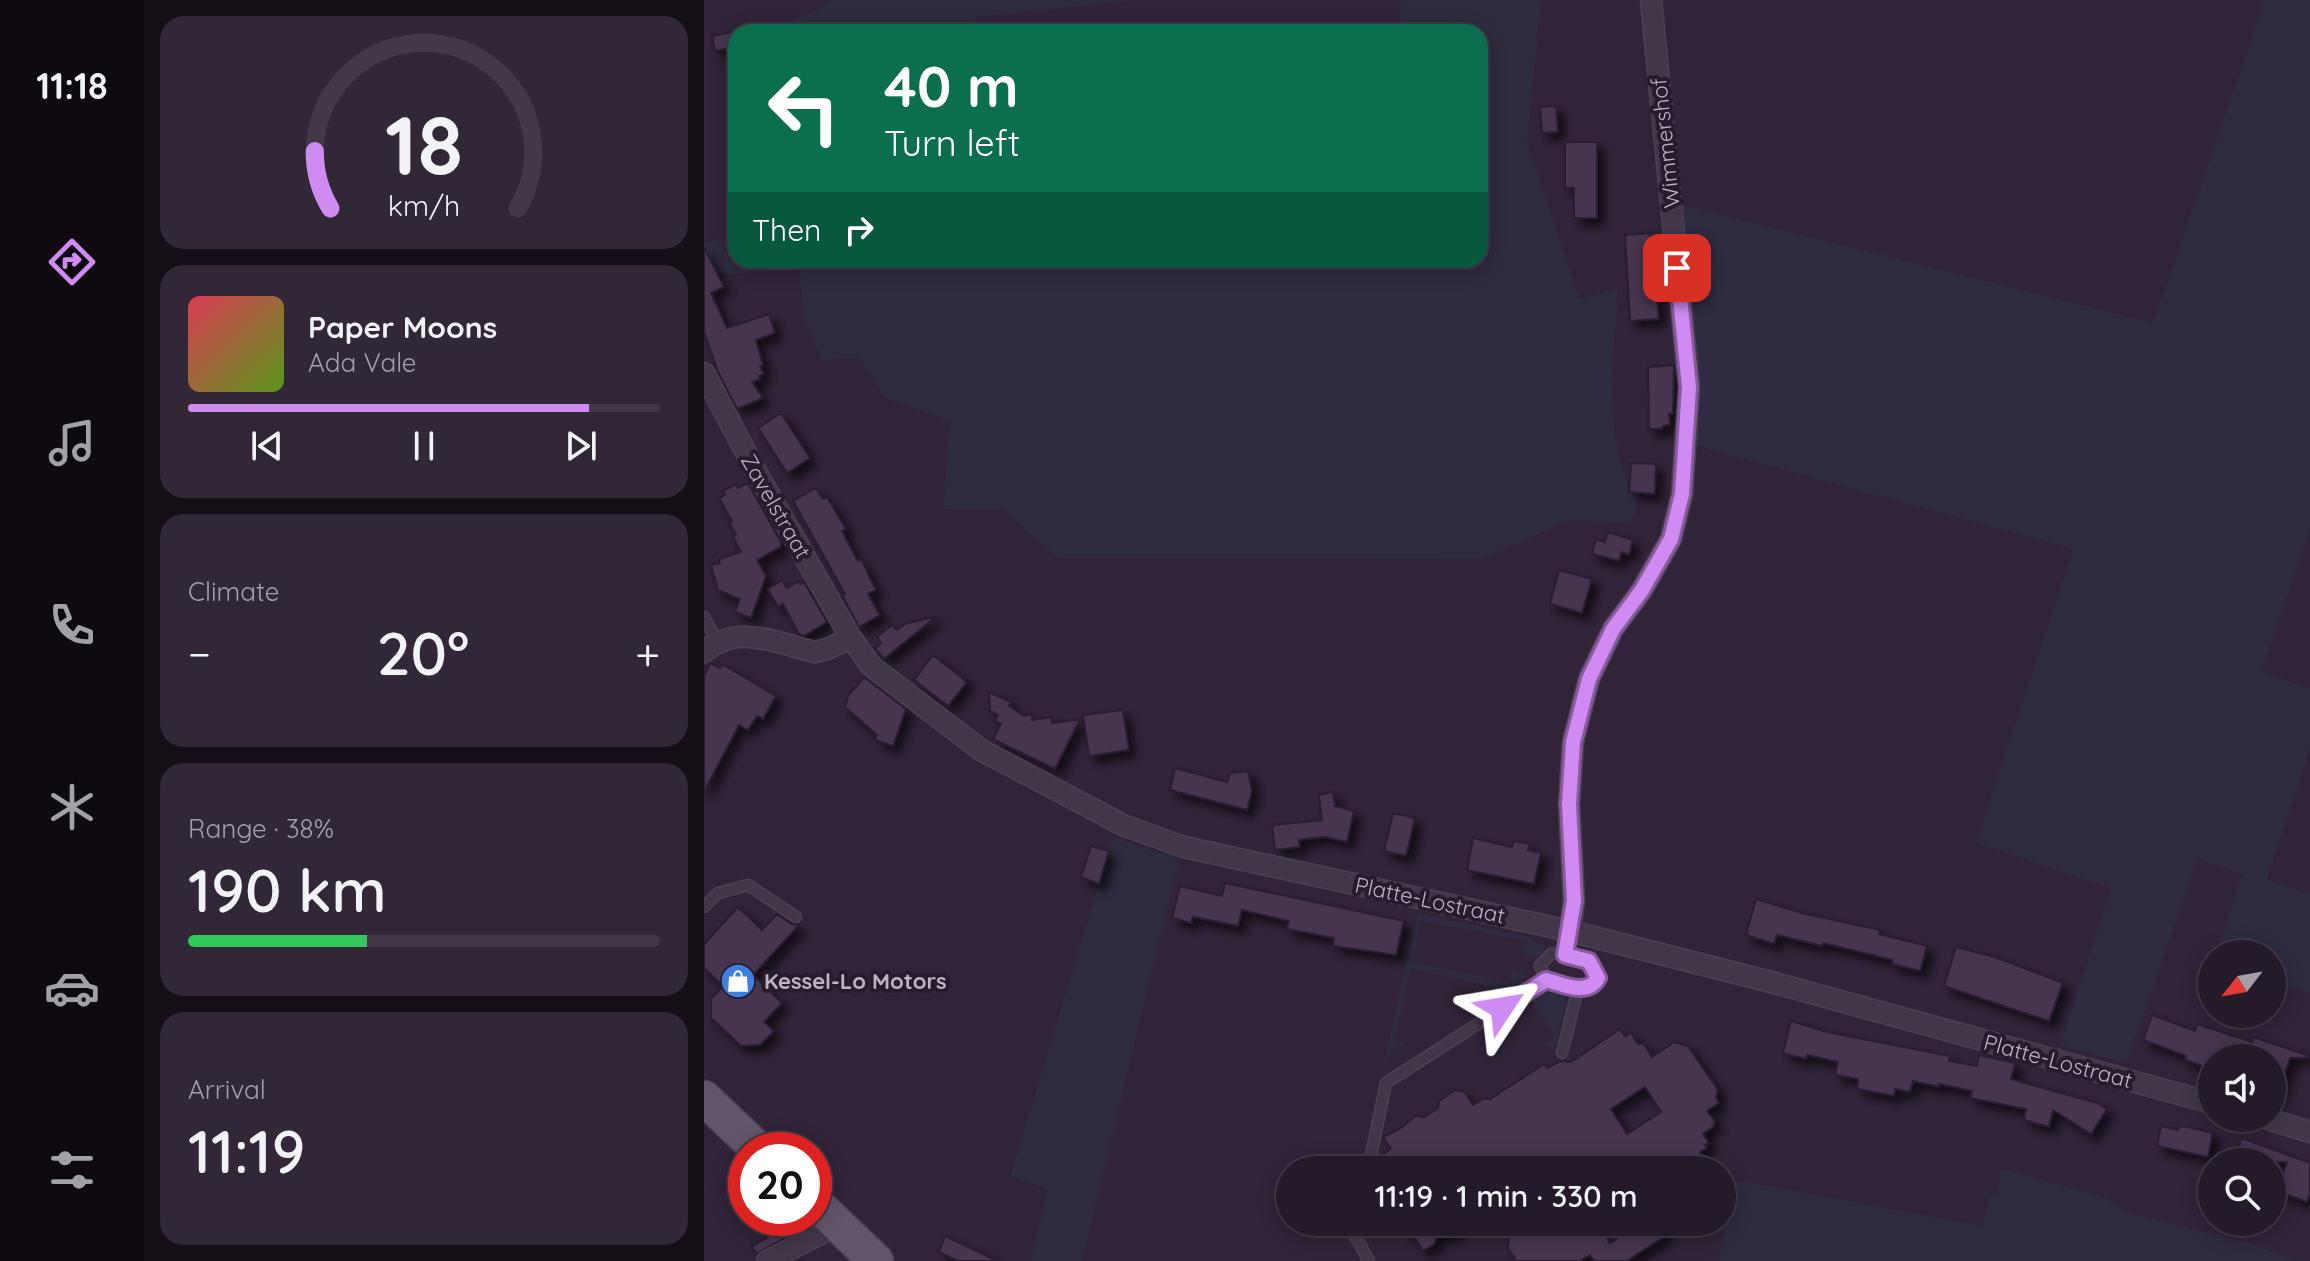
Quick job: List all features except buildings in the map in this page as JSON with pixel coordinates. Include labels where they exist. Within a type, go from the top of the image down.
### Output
[{"type":"main road","points":[[704,1098],[740,1132]]},
{"type":"main road","points":[[832,1219],[876,1261]]},
{"type":"street","name":"Wimmershof","points":[[1570,931],[1574,901],[1569,804],[1573,742],[1589,679],[1613,629],[1642,590],[1671,539],[1682,494],[1689,387],[1651,0]]},
{"type":"street","name":"Zavelstraat","points":[[704,373],[851,638]]},
{"type":"street","points":[[710,646],[740,634],[815,652],[851,638]]},
{"type":"street","name":"Platte-Lostraat","points":[[851,638],[871,666],[981,750],[1125,826],[1184,847],[1570,931],[1786,986],[2198,1099]]},
{"type":"street","points":[[2286,1125],[2310,1132]]},
{"type":"street","points":[[767,1261],[816,1236]]},
{"type":"lane","points":[[704,617],[710,646]]},
{"type":"lane","points":[[704,907],[718,893],[748,885],[796,917]]},
{"type":"lane","points":[[1565,955],[1570,931]]},
{"type":"lane","points":[[1371,1156],[1386,1083],[1546,980],[1585,989],[1594,986],[1598,978],[1589,961],[1552,953],[1540,965],[1546,980]]},
{"type":"lane","points":[[1562,1053],[1578,988]]},
{"type":"lane","points":[[1355,1236],[1369,1261]]},
{"type":"shaded area","points":[[830,0],[1138,0],[975,17],[972,24],[783,24],[825,6]]},
{"type":"shaded area","points":[[1401,0],[1541,0],[1527,144],[1580,299],[1618,288],[1613,371],[1615,428],[1627,481],[1639,506],[1629,524],[1571,520],[1482,559],[1058,558],[1004,510],[943,509],[950,421],[886,399],[859,358],[822,360],[803,317],[800,270],[704,275],[704,242],[728,238],[728,268],[1488,268],[1488,24],[1401,24]]},
{"type":"shaded area","points":[[2265,0],[2310,0],[2310,531],[2262,671],[2310,689],[2310,749],[2267,880],[2310,894],[2310,993],[2286,985],[2286,940],[2220,940],[2243,874],[2198,859],[2126,1064],[2060,1045],[2111,888],[1976,843],[2073,549],[1697,446],[1680,204],[2153,323]]},
{"type":"shaded area","points":[[1113,837],[1179,859],[1082,1261],[1030,1261],[1048,1189],[1010,1177]]},
{"type":"shaded area","points":[[1417,914],[1534,938],[1533,943],[1545,945],[1544,952],[1536,957],[1524,955],[1526,941],[1421,921],[1412,962],[1509,982],[1512,969],[1525,972],[1522,986],[1497,1002],[1492,1001],[1495,987],[1411,969],[1395,1041],[1404,1044],[1388,1055],[1381,1078]]},
{"type":"shaded area","points":[[1551,990],[1561,992],[1566,1001],[1555,1048],[1543,1045],[1554,1037],[1531,1000]]},
{"type":"shaded area","points":[[2002,1169],[2104,1197],[2128,1212],[2198,1230],[2198,1236],[2222,1236],[2297,1261],[1719,1261],[1724,1236],[1736,1236],[1736,1180],[1982,1226],[1990,1195],[1996,1196]]},
{"type":"place","name":"Kessel-Lo Motors","points":[[738,981]]},
{"type":"route","points":[[1502,1008],[1546,980],[1585,989],[1594,986],[1598,978],[1589,961],[1565,955],[1574,901],[1569,804],[1573,742],[1589,679],[1613,629],[1642,590],[1671,539],[1682,494],[1689,387],[1677,268]]}]
